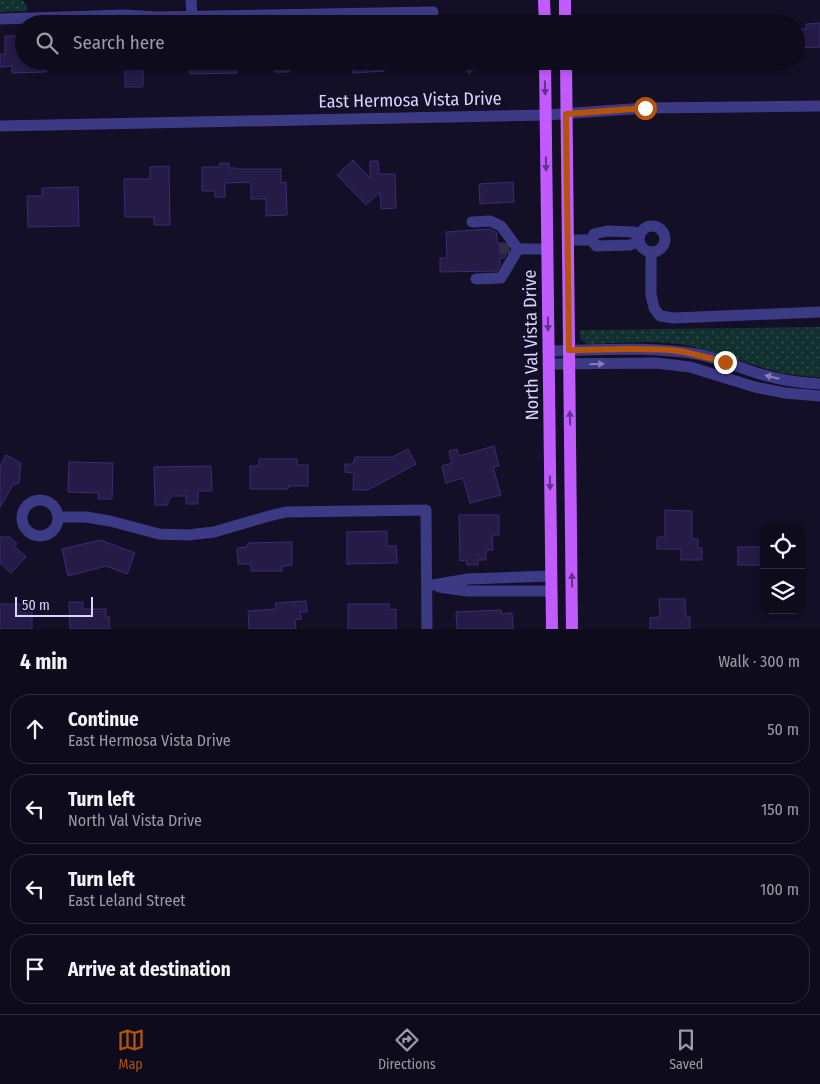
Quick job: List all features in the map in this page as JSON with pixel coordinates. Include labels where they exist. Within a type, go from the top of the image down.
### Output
[{"type":"main road","points":[[544,0],[545,15]]},
{"type":"main road","points":[[565,0],[565,15]]},
{"type":"main road","name":"North Val Vista Drive","points":[[545,70],[552,629]]},
{"type":"main road","points":[[566,70],[572,629]]},
{"type":"street","points":[[191,0],[192,15]]},
{"type":"street","points":[[252,15],[433,12]]},
{"type":"street","points":[[0,19],[15,19]]},
{"type":"street","name":"East Hermosa Vista Drive","points":[[0,126],[546,115],[645,108],[820,106]]},
{"type":"street","points":[[472,222],[490,221],[501,226],[506,240],[518,249],[547,249]]},
{"type":"street","points":[[568,240],[592,240],[596,246],[630,245],[635,244],[638,238],[641,232],[653,226],[661,230],[664,237],[663,246],[657,251],[645,251],[639,244],[638,238]]},
{"type":"street","points":[[476,279],[501,278],[506,262],[518,249]]},
{"type":"street","points":[[651,252],[651,295],[654,308],[660,316],[674,318],[820,312]]},
{"type":"street","points":[[548,351],[677,351],[700,355],[784,380],[820,384]]},
{"type":"street","points":[[548,364],[655,363],[690,367],[754,387],[785,393],[820,396]]},
{"type":"street","points":[[58,517],[86,517],[110,521],[159,534],[188,535],[214,532],[286,512],[426,510],[427,629]]},
{"type":"street","points":[[427,586],[468,579],[551,576]]},
{"type":"street","points":[[510,578],[511,591]]},
{"type":"street","points":[[427,586],[467,590],[551,591]]},
{"type":"green space","points":[[0,0],[22,0],[27,5],[27,11],[0,12]]},
{"type":"green space","points":[[820,327],[820,377],[787,374],[690,346],[639,342],[587,344],[580,339],[580,330]]},
{"type":"building","points":[[820,23],[820,47],[805,48],[806,24]]},
{"type":"building","points":[[5,36],[15,36],[15,70],[46,70],[46,72],[12,73],[12,66],[0,67],[0,54],[5,54]]},
{"type":"building","points":[[125,70],[143,70],[143,87],[125,87]]},
{"type":"building","points":[[190,70],[237,70],[237,73],[190,74]]},
{"type":"building","points":[[275,70],[289,70],[289,72],[275,72]]},
{"type":"building","points":[[353,70],[384,71],[353,73]]},
{"type":"building","points":[[353,160],[370,178],[370,161],[378,161],[379,174],[395,174],[396,208],[381,209],[380,192],[366,205],[337,175]]},
{"type":"building","points":[[220,163],[229,163],[229,168],[237,169],[281,169],[281,183],[286,182],[287,215],[266,216],[266,199],[251,199],[251,182],[225,183],[225,197],[215,197],[215,191],[202,191],[202,167],[220,167]]},
{"type":"building","points":[[169,166],[170,225],[154,225],[154,217],[125,217],[124,179],[150,179],[150,167]]},
{"type":"building","points":[[513,182],[514,202],[480,204],[479,184]]},
{"type":"building","points":[[78,187],[79,226],[28,227],[27,196],[42,196],[42,188]]},
{"type":"building","points":[[490,229],[497,233],[497,243],[504,243],[509,249],[504,258],[500,258],[500,265],[497,271],[440,272],[440,258],[447,258],[446,232]]},
{"type":"building","points":[[494,446],[499,466],[493,467],[501,495],[470,503],[463,478],[446,483],[442,466],[452,463],[449,451],[457,449],[459,456]]},
{"type":"building","points":[[408,449],[416,464],[368,490],[353,490],[354,473],[345,472],[345,464],[353,464],[355,457],[392,457]]},
{"type":"building","points":[[6,455],[21,463],[19,483],[13,485],[0,507],[0,466]]},
{"type":"building","points":[[259,459],[297,459],[297,465],[308,465],[308,486],[289,486],[288,489],[250,489],[250,466],[259,466]]},
{"type":"building","points":[[69,462],[113,463],[112,499],[98,499],[99,493],[68,492]]},
{"type":"building","points":[[211,466],[212,491],[198,491],[198,504],[186,504],[186,496],[172,496],[168,501],[168,505],[155,505],[154,467]]},
{"type":"building","points":[[665,510],[692,511],[692,539],[698,539],[698,548],[702,548],[702,560],[681,560],[681,549],[657,549],[657,537],[665,537]]},
{"type":"building","points":[[459,515],[499,515],[499,535],[492,535],[493,550],[486,550],[486,560],[478,560],[478,565],[467,565],[466,560],[460,561]]},
{"type":"building","points":[[387,531],[387,546],[396,546],[397,563],[347,564],[347,532]]},
{"type":"building","points":[[0,537],[10,537],[17,544],[14,546],[26,557],[11,573],[0,563]]},
{"type":"building","points":[[100,540],[135,553],[127,574],[106,566],[68,576],[62,549]]},
{"type":"building","points":[[292,542],[292,565],[282,566],[282,571],[251,571],[251,564],[238,564],[237,548],[247,547],[248,543]]},
{"type":"building","points":[[738,547],[760,547],[760,565],[738,565]]},
{"type":"building","points":[[659,599],[685,599],[686,617],[690,617],[690,629],[650,629],[650,618],[660,617]]},
{"type":"building","points":[[306,601],[307,612],[300,612],[301,619],[295,620],[296,629],[249,629],[248,611],[276,609],[275,603]]},
{"type":"building","points":[[69,602],[83,602],[83,609],[106,609],[106,618],[109,616],[110,629],[70,629]]},
{"type":"building","points":[[0,604],[32,604],[32,629],[0,629]]},
{"type":"building","points":[[348,604],[389,604],[389,610],[396,609],[396,629],[348,629]]},
{"type":"building","points":[[501,610],[502,614],[512,613],[513,629],[457,629],[456,612]]},
{"type":"tunnel","points":[[504,243],[505,258]]},
{"type":"route","points":[[645,108],[566,114],[569,350],[677,351],[725,362]]}]
